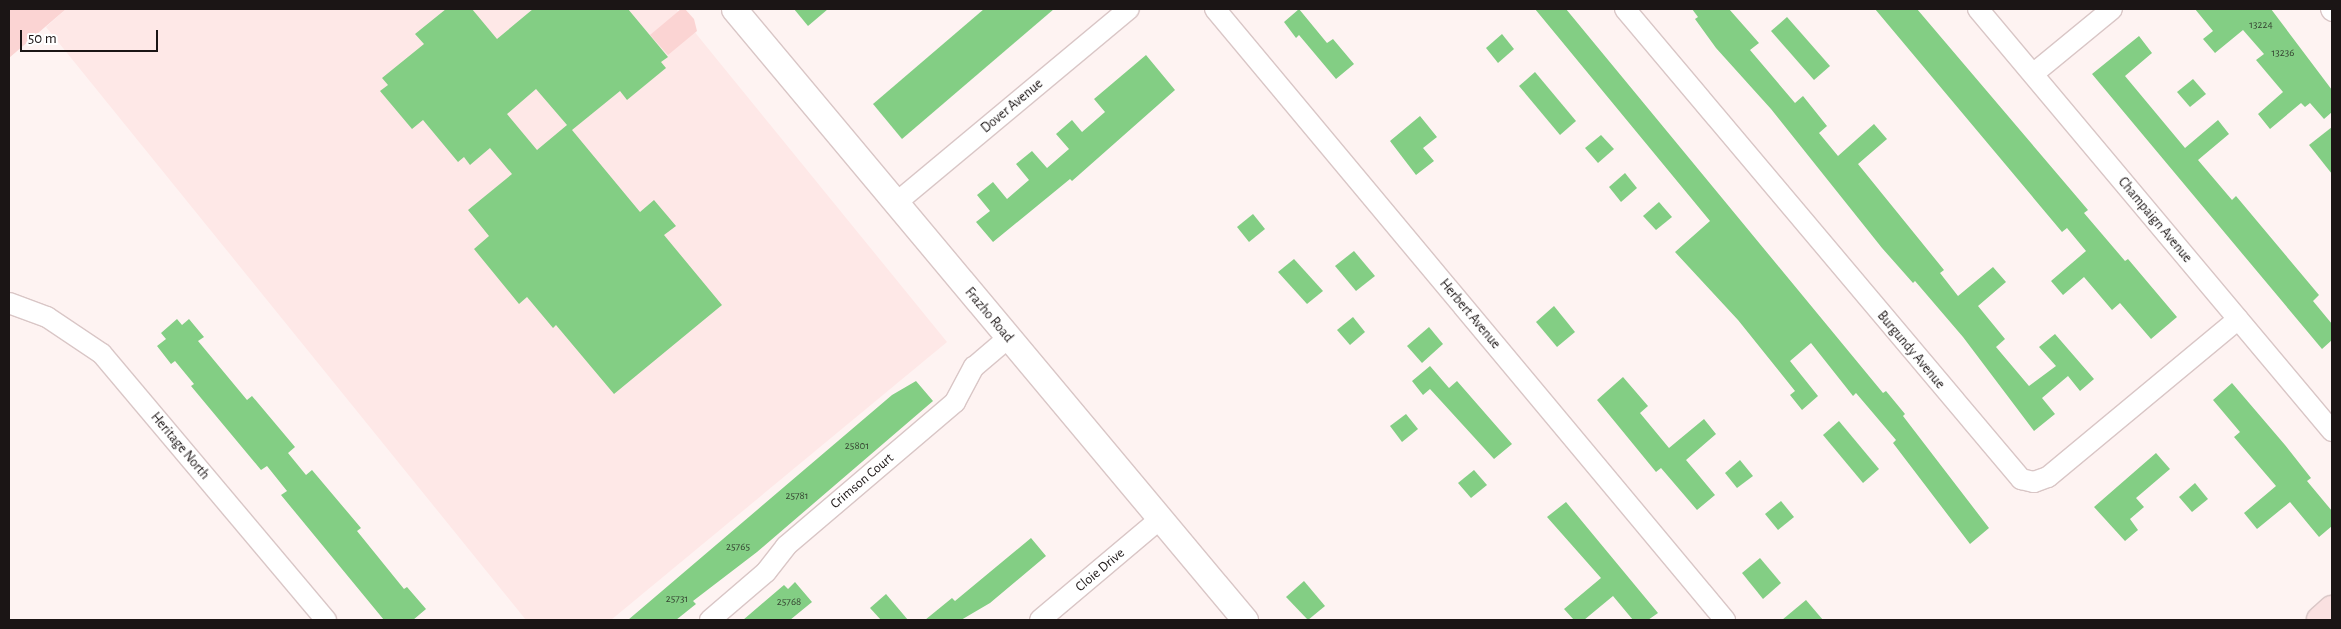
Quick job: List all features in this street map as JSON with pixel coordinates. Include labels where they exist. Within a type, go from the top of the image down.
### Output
[{"type":"street","name":"Frazho Road","points":[[734,9],[1245,620]]},
{"type":"street","name":"Dover Avenue","points":[[896,203],[1129,9]]},
{"type":"street","name":"Herbert Avenue","points":[[1215,9],[1725,620]]},
{"type":"street","name":"Burgundy Avenue","points":[[1625,9],[2021,479],[2034,482],[2048,477],[2238,319]]},
{"type":"street","name":"Champaign Avenue","points":[[1978,9],[2332,431]]},
{"type":"street","points":[[2033,74],[2112,9]]},
{"type":"street","name":"Heritage North","points":[[9,303],[47,317],[102,354],[326,620]]},
{"type":"street","name":"Crimson Court","points":[[710,620],[766,572],[786,546],[955,402],[974,367],[1008,338]]},
{"type":"street","name":"Cloie Drive","points":[[1040,620],[1160,519]]},
{"type":"shaded area","points":[[9,9],[66,9],[9,58]]},
{"type":"shaded area","points":[[66,9],[676,9],[947,342],[611,620],[526,620],[46,27]]},
{"type":"shaded area","points":[[681,9],[685,9],[694,19],[697,31],[668,55],[650,35]]},
{"type":"building","points":[[446,9],[472,9],[497,39],[533,9],[628,9],[668,57],[661,62],[666,68],[627,100],[620,91],[572,130],[640,212],[654,200],[676,226],[664,235],[722,305],[614,394],[556,325],[553,328],[527,297],[519,304],[474,249],[489,236],[468,210],[512,174],[490,148],[470,165],[464,157],[458,162],[423,120],[412,129],[380,91],[388,85],[382,78],[424,44],[415,34]],"holes":[[[536,89],[567,125],[537,150],[507,114]]]},
{"type":"building","points":[[794,9],[828,9],[808,26]]},
{"type":"building","points":[[984,9],[1054,9],[902,139],[873,104]]},
{"type":"building","points":[[1299,9],[1327,43],[1333,39],[1354,64],[1336,79],[1299,35],[1296,38],[1284,22]]},
{"type":"building","points":[[1535,9],[1566,9],[1883,393],[1886,391],[1905,414],[1903,416],[1989,528],[1970,544],[1893,443],[1896,440],[1856,393],[1853,396],[1811,343],[1790,361],[1818,396],[1802,410],[1790,395],[1795,391],[1738,320],[1675,252],[1710,221]]},
{"type":"building","points":[[1692,9],[1729,9],[1759,43],[1750,50],[1795,103],[1803,96],[1827,126],[1819,133],[1838,156],[1874,124],[1887,139],[1858,164],[1944,270],[1940,273],[1958,296],[1993,267],[2006,282],[1978,306],[2005,339],[1996,347],[2029,386],[2056,366],[2039,347],[2055,334],[2094,379],[2080,391],[2068,376],[2042,398],[2055,414],[2034,431],[1963,337],[1915,281],[1913,283],[1882,248],[1771,109],[1716,48],[1695,19],[1698,17]]},
{"type":"building","points":[[1875,9],[1917,9],[2088,210],[2084,213],[2125,261],[2128,259],[2177,317],[2151,339],[2120,303],[2112,310],[2084,277],[2063,295],[2051,281],[2086,251],[2067,228],[2062,232]]},
{"type":"building","points":[[2195,9],[2271,9],[2332,90],[2332,112],[2324,119],[2310,103],[2305,107],[2301,103],[2270,129],[2258,114],[2283,92],[2256,60],[2264,54],[2243,30],[2215,53],[2203,39],[2213,31]]},
{"type":"building","points":[[1787,17],[1830,66],[1814,80],[1771,31]]},
{"type":"building","points":[[1502,34],[1514,49],[1498,63],[1486,48]]},
{"type":"building","points":[[2139,36],[2152,53],[2125,76],[2185,148],[2218,120],[2229,134],[2198,160],[2232,200],[2236,196],[2319,295],[2313,301],[2332,324],[2332,340],[2322,349],[2092,74]]},
{"type":"building","points":[[1146,55],[1175,90],[1072,181],[1070,179],[993,242],[976,222],[990,211],[977,195],[993,182],[1007,199],[1029,180],[1016,164],[1032,151],[1047,168],[1069,149],[1056,134],[1072,120],[1082,132],[1105,112],[1094,99]]},
{"type":"building","points":[[1535,72],[1576,121],[1560,135],[1519,86]]},
{"type":"building","points":[[2193,79],[2206,94],[2190,107],[2177,92]]},
{"type":"building","points":[[1420,116],[1437,137],[1423,148],[1434,161],[1416,175],[1390,141]]},
{"type":"building","points":[[2332,127],[2332,174],[2309,145]]},
{"type":"building","points":[[1601,135],[1614,149],[1598,163],[1585,148]]},
{"type":"building","points":[[1625,173],[1637,188],[1621,202],[1609,187]]},
{"type":"building","points":[[1659,202],[1672,217],[1656,230],[1643,216]]},
{"type":"building","points":[[1253,214],[1265,229],[1249,242],[1237,227]]},
{"type":"building","points":[[1354,251],[1375,276],[1356,291],[1335,266]]},
{"type":"building","points":[[1294,259],[1323,291],[1307,304],[1278,272]]},
{"type":"building","points":[[1554,306],[1575,332],[1557,347],[1536,322]]},
{"type":"building","points":[[1353,317],[1365,332],[1350,345],[1337,330]]},
{"type":"building","points":[[177,319],[182,325],[189,319],[204,337],[198,341],[247,400],[252,396],[295,447],[288,453],[306,475],[312,470],[361,528],[357,531],[404,589],[407,587],[426,609],[413,620],[384,620],[281,495],[287,491],[267,466],[261,470],[191,386],[194,384],[175,361],[171,364],[157,346],[166,339],[161,333]]},
{"type":"building","points":[[1429,327],[1443,344],[1422,363],[1407,346]]},
{"type":"building","points":[[1430,366],[1449,388],[1457,381],[1512,444],[1494,459],[1430,389],[1423,395],[1412,381]]},
{"type":"building","points":[[1623,377],[1648,406],[1640,413],[1669,448],[1704,419],[1716,434],[1686,460],[1715,495],[1697,510],[1661,468],[1656,472],[1597,400]]},
{"type":"building","points":[[916,381],[933,401],[757,552],[693,601],[696,604],[676,620],[628,620],[892,395]]},
{"type":"building","points":[[2232,383],[2311,478],[2307,481],[2332,511],[2332,526],[2319,537],[2290,502],[2257,529],[2244,513],[2276,486],[2234,437],[2240,432],[2213,400]]},
{"type":"building","points":[[1406,414],[1418,429],[1402,442],[1390,426]]},
{"type":"building","points":[[1839,421],[1879,469],[1863,483],[1823,435]]},
{"type":"building","points":[[2156,453],[2170,469],[2136,498],[2144,507],[2130,519],[2138,530],[2125,541],[2094,507]]},
{"type":"building","points":[[1740,460],[1753,476],[1737,488],[1725,473]]},
{"type":"building","points":[[1474,470],[1487,485],[1471,498],[1458,483]]},
{"type":"building","points":[[2195,483],[2208,499],[2192,512],[2179,497]]},
{"type":"building","points":[[1781,501],[1794,517],[1778,530],[1765,514]]},
{"type":"building","points":[[1566,502],[1658,613],[1648,620],[1633,620],[1613,596],[1584,620],[1574,620],[1564,609],[1601,578],[1547,517]]},
{"type":"building","points":[[1031,538],[1046,556],[990,603],[961,620],[925,620],[952,598],[955,601]]},
{"type":"building","points":[[1760,558],[1781,583],[1763,599],[1742,573]]},
{"type":"building","points":[[1304,581],[1325,606],[1308,620],[1286,597]]},
{"type":"building","points":[[795,582],[812,602],[790,620],[743,620],[784,585],[788,589]]},
{"type":"building","points":[[886,594],[908,620],[881,620],[870,608]]},
{"type":"building","points":[[1806,600],[1823,620],[1782,620]]}]
